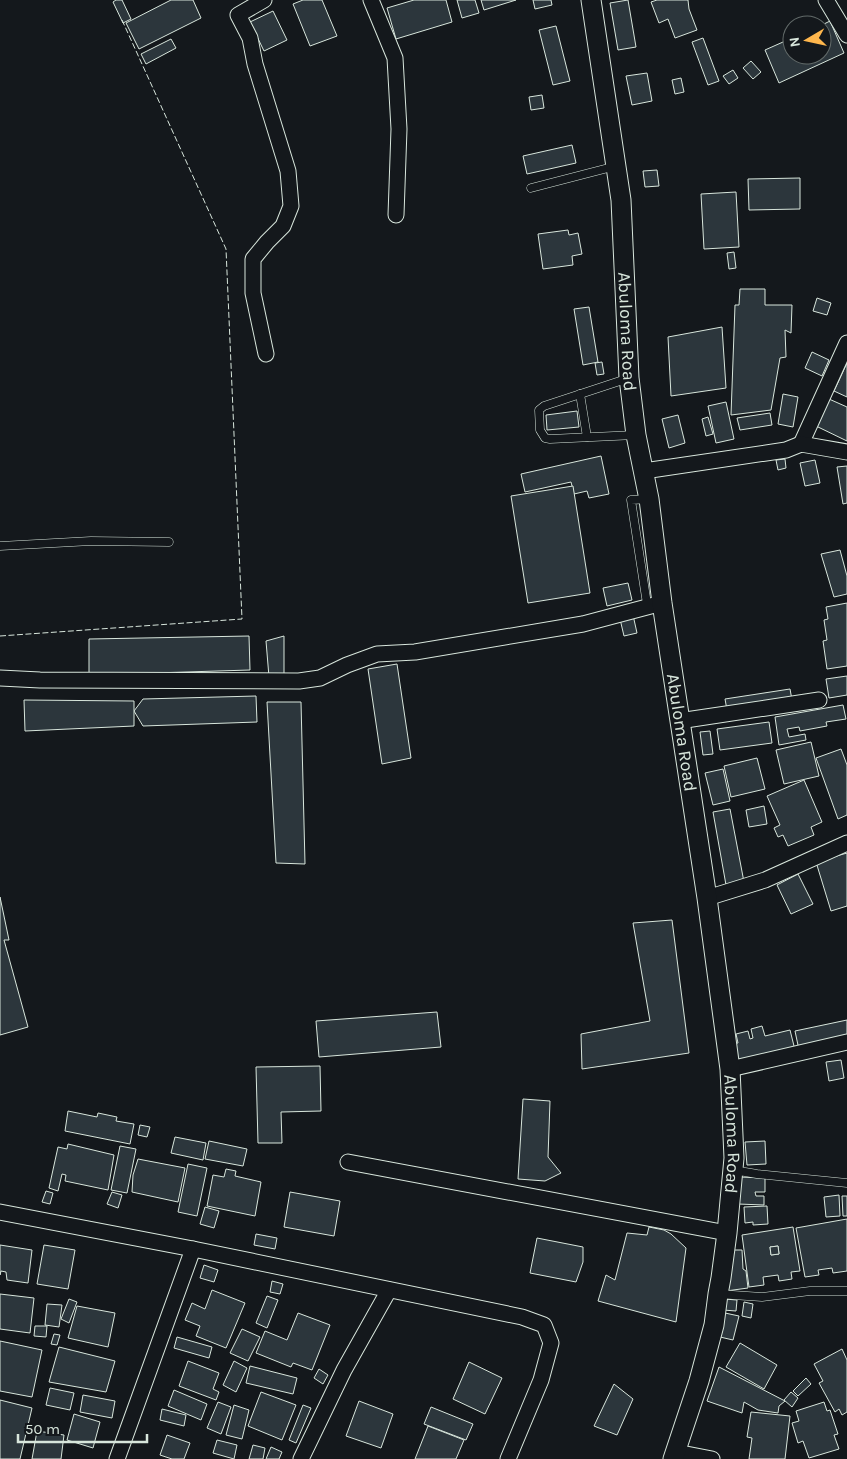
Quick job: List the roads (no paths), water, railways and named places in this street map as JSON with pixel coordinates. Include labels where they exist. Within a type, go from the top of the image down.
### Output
[{"type":"street","points":[[264,0],[238,16],[250,38],[255,64],[288,171],[291,206],[283,226],[253,259],[253,293],[266,354]]},
{"type":"street","points":[[371,0],[396,58],[399,128],[396,215]]},
{"type":"street","name":"Abuloma Road","points":[[591,0],[621,200],[628,378],[636,435],[649,498],[655,603],[679,721],[707,898],[730,1069],[734,1158],[721,1278],[714,1325],[700,1381],[675,1455]]},
{"type":"street","points":[[826,0],[847,35]]},
{"type":"street","points":[[801,444],[847,343]]},
{"type":"street","points":[[644,471],[786,450],[801,444],[847,452]]},
{"type":"street","points":[[0,678],[40,680],[299,681],[320,678],[347,665],[377,654],[416,652],[583,624],[655,603]]},
{"type":"street","points":[[679,721],[819,700]]},
{"type":"street","points":[[707,898],[765,880],[847,843]]},
{"type":"street","points":[[730,1069],[847,1042]]},
{"type":"street","points":[[348,1162],[727,1233]]},
{"type":"street","points":[[0,1212],[192,1249],[522,1317],[544,1325],[551,1343],[541,1380],[508,1459]]},
{"type":"street","points":[[117,1459],[192,1249]]},
{"type":"street","points":[[301,1459],[344,1370],[389,1290]]},
{"type":"street","points":[[675,1455],[712,1459]]},
{"type":"lane","points":[[531,188],[616,166]]},
{"type":"lane","points":[[628,378],[541,408],[539,410],[540,430],[545,438],[636,435]]},
{"type":"lane","points":[[580,394],[587,437]]},
{"type":"lane","points":[[0,546],[91,541],[169,542]]},
{"type":"lane","points":[[733,1170],[847,1183]]},
{"type":"lane","points":[[718,1294],[762,1297],[810,1291],[847,1290]]}]
